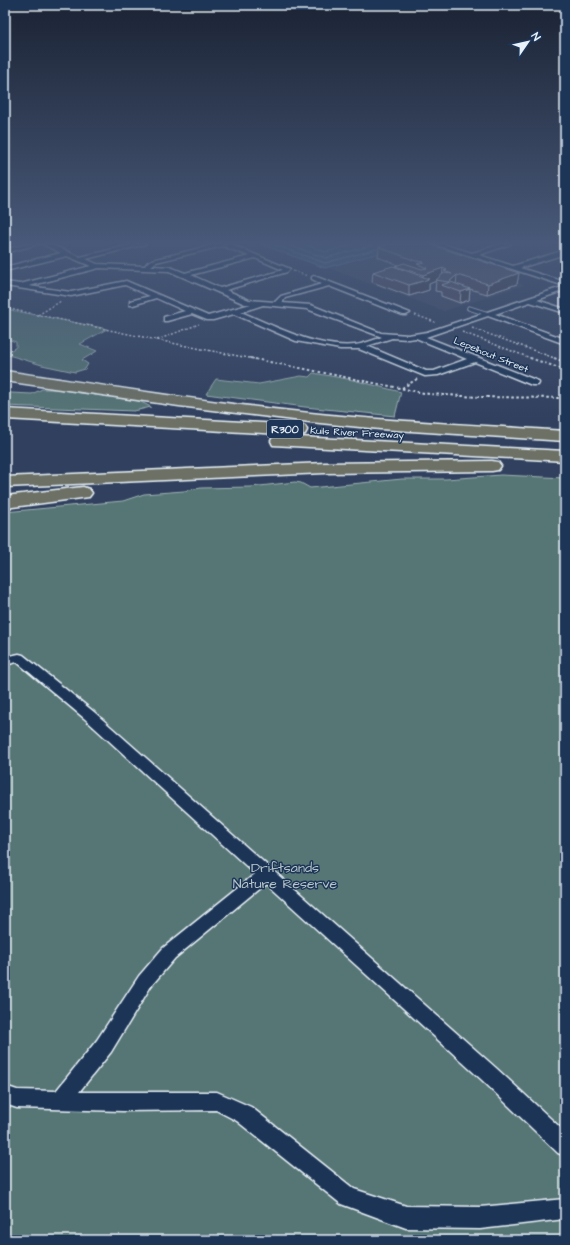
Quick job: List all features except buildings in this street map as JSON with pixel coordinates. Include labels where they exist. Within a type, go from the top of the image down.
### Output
[{"type":"highway","points":[[5,362],[103,383],[230,403],[443,428]]},
{"type":"highway","points":[[5,376],[287,415],[389,425],[565,436]]},
{"type":"highway","name":"Kuils River Freeway","points":[[5,414],[565,443]]},
{"type":"highway","name":"Kuils River Freeway","points":[[5,428],[565,456]]},
{"type":"highway","points":[[5,482],[324,468],[460,466],[565,468]]},
{"type":"highway","points":[[5,502],[109,490],[391,467]]},
{"type":"street","points":[[169,302],[209,318],[261,304]]},
{"type":"street","points":[[249,302],[308,307],[373,333],[401,337]]},
{"type":"street","points":[[378,302],[406,312]]},
{"type":"street","points":[[235,312],[299,339],[346,348],[360,346],[383,339],[418,336],[450,327],[524,302]]},
{"type":"street","points":[[537,302],[565,311]]},
{"type":"street","points":[[167,318],[191,312]]},
{"type":"street","points":[[488,314],[565,342]]},
{"type":"street","name":"Lepelhout Street","points":[[418,336],[535,383]]},
{"type":"street","points":[[360,346],[425,374],[436,373],[474,359]]},
{"type":"street","points":[[5,661],[19,658],[89,715],[483,1068],[565,1146]]},
{"type":"street","points":[[61,1100],[104,1046],[145,981],[169,953],[266,874]]},
{"type":"street","points":[[5,1095],[17,1099],[123,1102],[217,1101],[244,1114],[348,1198],[406,1217],[480,1218],[565,1209]]},
{"type":"lane","points":[[469,308],[488,314]]},
{"type":"path","points":[[38,315],[57,302]]},
{"type":"path","points":[[5,308],[104,328],[172,344],[300,366],[402,388],[409,392],[424,394],[565,398]]},
{"type":"path","points":[[406,312],[565,370]]},
{"type":"path","points":[[157,340],[206,322],[209,318]]},
{"type":"path","points":[[461,323],[565,362]]},
{"type":"shaded area","points":[[420,302],[471,302],[444,311]]},
{"type":"green space","points":[[5,309],[107,329],[80,344],[97,351],[82,360],[88,364],[85,369],[75,372],[42,365],[5,354],[16,347],[16,342],[5,340]]},
{"type":"green space","points":[[313,373],[353,380],[401,392],[395,416],[305,407],[206,394],[216,379],[259,384],[301,376],[309,377]]},
{"type":"green space","points":[[5,385],[9,388],[8,392],[11,393],[32,394],[42,389],[56,389],[139,401],[151,407],[134,411],[5,406]]},
{"type":"green space","name":"Driftsands Nature Reserve","points":[[501,475],[565,478],[565,1240],[5,1240],[5,512],[123,501],[144,494],[184,491],[201,488],[251,487],[295,482],[301,483],[310,488],[402,479],[446,479]]}]
